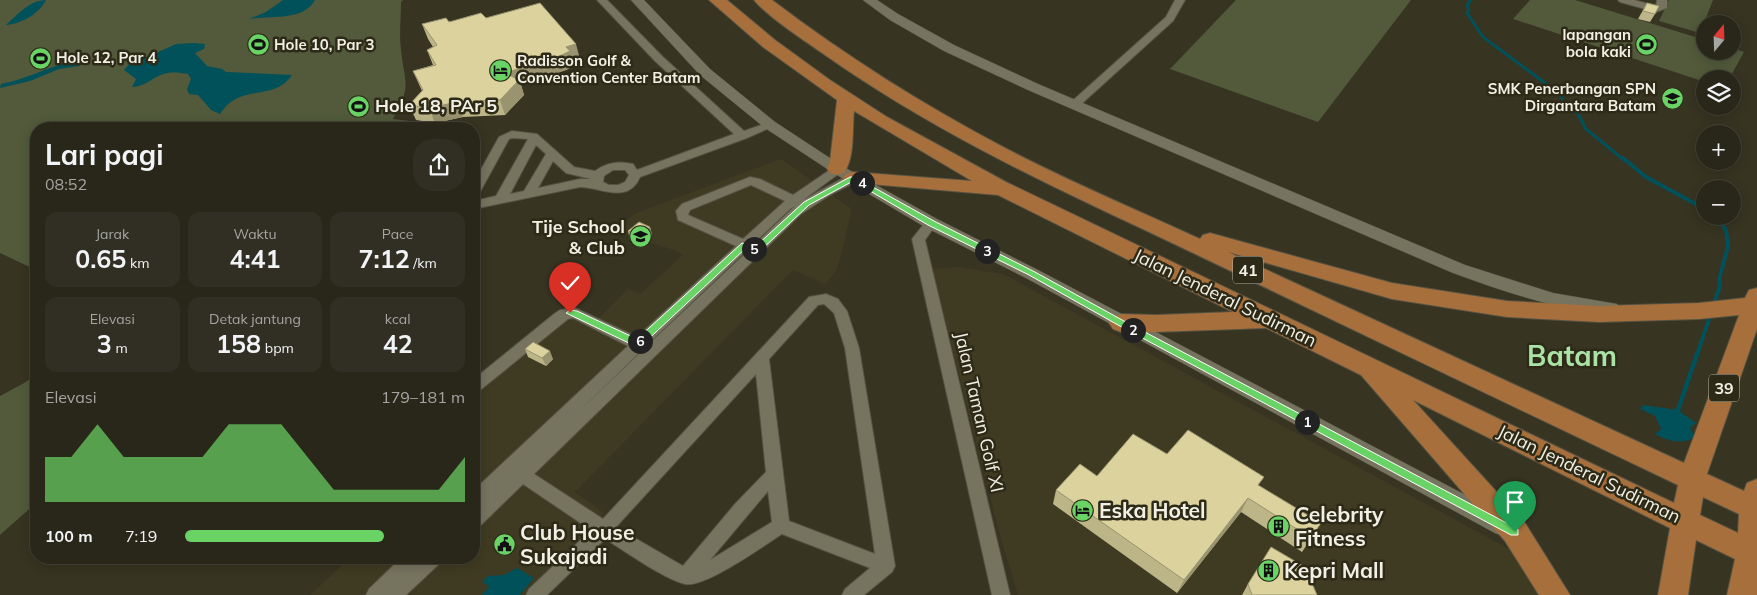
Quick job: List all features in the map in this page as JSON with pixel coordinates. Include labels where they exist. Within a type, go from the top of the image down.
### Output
[{"type":"highway","name":"Jalan Jenderal Sudirman","points":[[762,0],[807,36],[914,106],[1023,166],[1692,479],[1756,503]]},
{"type":"highway","name":"Jalan Jenderal Sudirman","points":[[728,3],[779,52],[846,100],[1004,190],[1684,521],[1754,553]]},
{"type":"highway","points":[[846,100],[840,161],[845,174],[1004,190]]},
{"type":"highway","points":[[1151,225],[1392,291],[1507,309],[1599,314],[1708,310],[1755,300]]},
{"type":"highway","name":"39","points":[[1673,595],[1692,479],[1755,300]]},
{"type":"highway","points":[[1121,323],[1139,325],[1230,320],[1272,321]]},
{"type":"highway","points":[[1365,365],[1452,459],[1515,532],[1555,595]]},
{"type":"highway","points":[[1742,595],[1754,553],[1756,503]]},
{"type":"street","points":[[602,0],[659,59],[739,132]]},
{"type":"street","points":[[637,0],[705,72],[766,122],[845,174],[931,223],[1032,274],[1515,532]]},
{"type":"street","points":[[869,0],[894,17],[949,48],[1074,105],[1320,211],[1490,280],[1589,306],[1646,311]]},
{"type":"street","points":[[1074,105],[1170,19],[1180,0]]},
{"type":"street","points":[[1624,0],[1659,9],[1662,8],[1662,0]]},
{"type":"street","points":[[480,203],[597,179],[612,166],[632,171],[766,122]]},
{"type":"street","points":[[480,182],[506,136],[512,134],[534,138],[570,170],[597,179],[604,188],[616,189],[628,186],[635,178],[632,171]]},
{"type":"street","points":[[501,199],[534,138]]},
{"type":"street","points":[[528,194],[551,155]]},
{"type":"street","points":[[480,494],[638,344],[799,203],[845,174]]},
{"type":"street","points":[[751,247],[686,220],[682,217],[682,211],[686,207],[750,181],[756,182],[799,203]]},
{"type":"street","name":"Jalan Taman Golf XI","points":[[931,223],[918,239],[1001,595]]},
{"type":"street","points":[[480,515],[652,350],[751,247]]},
{"type":"street","points":[[536,595],[604,529],[762,360],[814,301],[826,299],[833,303],[840,311],[852,348],[886,566]]},
{"type":"street","points":[[480,382],[565,314],[574,313],[652,350]]},
{"type":"street","points":[[762,360],[781,526]]},
{"type":"street","points":[[686,576],[741,509],[774,474]]},
{"type":"street","points":[[523,475],[604,529],[667,567],[686,576],[702,574],[781,526]]},
{"type":"street","points":[[781,526],[886,566]]},
{"type":"street","points":[[375,595],[407,564]]},
{"type":"street","points":[[394,595],[427,564]]},
{"type":"street","points":[[851,595],[886,566]]},
{"type":"shaded area","points":[[781,159],[852,209],[837,270],[825,284],[793,270],[575,492],[604,513],[524,595],[310,595],[344,564],[480,564],[480,385],[569,308],[596,321],[628,289],[640,294],[683,255],[674,250],[613,231],[636,213]]},
{"type":"shaded area","name":"Kepri Mall","points":[[958,267],[1003,274],[1511,550],[1541,595],[1018,595],[1000,535],[932,269]]},
{"type":"green space","points":[[0,0],[403,0],[401,2],[400,38],[406,85],[403,99],[393,119],[417,122],[30,122],[30,267],[0,253]]},
{"type":"green space","points":[[1236,0],[1411,0],[1318,122],[1170,69]]},
{"type":"green space","name":"lapangan bola kaki","points":[[1530,0],[1575,0],[1696,37],[1696,60],[1740,60],[1734,70],[1696,70],[1696,79],[1513,19]]},
{"type":"green space","points":[[1669,0],[1713,0],[1707,15],[1696,15],[1696,32],[1659,21]]},
{"type":"green space","points":[[30,378],[30,508],[0,535],[0,396]]},
{"type":"water","points":[[46,0],[34,14],[18,23],[6,25],[29,5]]},
{"type":"water","points":[[283,0],[315,0],[303,12],[294,15],[249,19],[266,12]]},
{"type":"water","points":[[176,44],[205,44],[204,49],[195,53],[207,66],[222,69],[226,72],[292,75],[278,87],[239,98],[228,105],[220,114],[211,110],[198,95],[189,94],[187,89],[191,79],[188,74],[163,74],[143,85],[132,87],[136,79],[124,70],[136,56],[147,57]]},
{"type":"water","points":[[70,62],[80,62],[79,66],[59,69],[30,81],[0,88],[1,84],[19,80]]},
{"type":"water","points":[[1643,405],[1678,410],[1696,423],[1690,428],[1695,437],[1685,441],[1675,441],[1664,439],[1655,434],[1661,429],[1655,416],[1640,409]]},
{"type":"water","points":[[517,568],[534,578],[520,595],[482,595],[489,586],[482,582],[488,576],[504,575]]},
{"type":"building","name":"Radisson Golf & Convention Center Batam","points":[[540,3],[576,44],[566,47],[570,51],[505,73],[519,80],[500,100],[457,102],[429,108],[409,105],[423,90],[413,71],[436,65],[427,50],[437,45],[422,24],[446,18],[449,22],[481,13],[486,18]]},
{"type":"building","points":[[1647,3],[1659,6],[1655,14],[1643,11]]},
{"type":"building","points":[[639,222],[650,227],[640,236],[628,231]]},
{"type":"building","points":[[533,342],[550,351],[542,358],[525,349]]},
{"type":"building","points":[[1188,430],[1264,477],[1258,485],[1321,523],[1311,538],[1248,498],[1184,580],[1056,490],[1080,464],[1097,476],[1133,434],[1167,454]]},
{"type":"building","points":[[1271,547],[1305,567],[1317,595],[1252,595],[1248,584]]},
{"type":"waterway","points":[[1471,0],[1467,5],[1469,10],[1467,13],[1483,37],[1561,95],[1564,104],[1578,114],[1586,129],[1624,160]]},
{"type":"waterway","points":[[1623,158],[1646,177],[1696,204]]},
{"type":"waterway","points":[[1714,304],[1720,286],[1719,280],[1728,246],[1726,230],[1722,225]]},
{"type":"waterway","points":[[1697,355],[1711,313]]},
{"type":"waterway","points":[[1678,410],[1697,354]]},
{"type":"place","name":"lapangan bola kaki","points":[[1647,44]]},
{"type":"place","name":"Hole 10, Par 3","points":[[258,45]]},
{"type":"place","name":"Hole 12, Par 4","points":[[40,58]]},
{"type":"place","name":"Radisson Golf & Convention Center Batam","points":[[501,70]]},
{"type":"place","name":"SMK Penerbangan SPN Dirgantara Batam","points":[[1672,98]]},
{"type":"place","name":"Hole 18, PAr 5","points":[[359,106]]},
{"type":"place","name":"Tije School & Club","points":[[641,237]]},
{"type":"place","name":"Eska Hotel","points":[[1083,511]]},
{"type":"place","name":"Celebrity Fitness","points":[[1279,527]]},
{"type":"place","name":"Club House Sukajadi","points":[[504,545]]},
{"type":"place","name":"Kepri Mall","points":[[1268,571]]},
{"type":"district","name":"Batam","points":[[1572,356]]},
{"type":"route","points":[[570,313],[574,313],[638,344],[745,245],[756,250],[807,204],[853,178],[931,223],[1032,274],[1515,532]]}]
